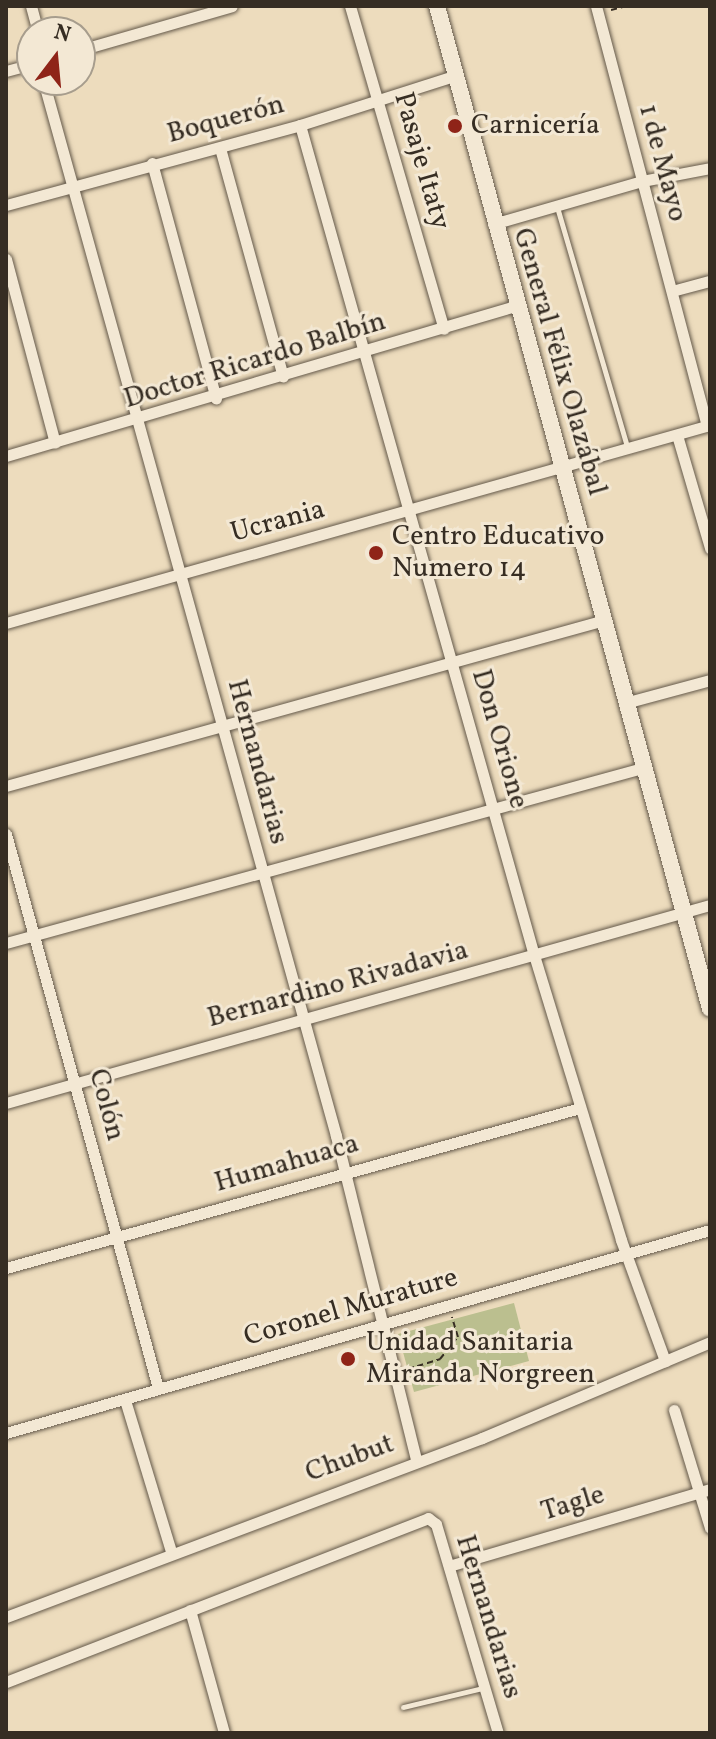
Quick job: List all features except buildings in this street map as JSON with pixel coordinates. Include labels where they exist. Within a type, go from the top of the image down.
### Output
[{"type":"street","points":[[96,45],[232,6]]},
{"type":"street","name":"Pasaje Itaty","points":[[350,6],[444,329]]},
{"type":"street","name":"General Félix Olazábal","points":[[437,6],[515,306],[562,467],[682,913],[703,958],[710,1009]]},
{"type":"street","name":"1 de Mayo","points":[[597,10],[708,426]]},
{"type":"street","name":"Boquerón","points":[[6,205],[300,125],[457,75]]},
{"type":"street","name":"Hernandarias","points":[[47,96],[345,1173],[416,1460]]},
{"type":"street","name":"Don Orione","points":[[300,125],[534,955],[627,1254],[665,1361]]},
{"type":"street","points":[[220,148],[283,376]]},
{"type":"street","points":[[152,163],[216,398]]},
{"type":"street","points":[[493,224],[642,181],[710,168]]},
{"type":"street","points":[[6,259],[55,443]]},
{"type":"street","points":[[672,291],[710,281]]},
{"type":"street","name":"Doctor Ricardo Balbín","points":[[6,456],[138,421],[515,306]]},
{"type":"street","name":"Ucrania","points":[[6,623],[708,426]]},
{"type":"street","points":[[677,435],[710,548]]},
{"type":"street","points":[[6,786],[604,620]]},
{"type":"street","points":[[625,703],[710,680]]},
{"type":"street","points":[[6,943],[642,768]]},
{"type":"street","name":"Colón","points":[[6,834],[158,1388]]},
{"type":"street","points":[[682,913],[710,905]]},
{"type":"street","name":"Bernardino Rivadavia","points":[[6,1103],[682,913]]},
{"type":"street","name":"Humahuaca","points":[[6,1268],[580,1108]]},
{"type":"street","name":"Coronel Murature","points":[[6,1433],[710,1230]]},
{"type":"street","name":"Chubut","points":[[6,1617],[171,1551],[416,1460],[710,1342]]},
{"type":"street","points":[[125,1400],[171,1551]]},
{"type":"street","points":[[674,1410],[705,1490],[710,1528]]},
{"type":"street","name":"Tagle","points":[[449,1566],[705,1490]]},
{"type":"street","name":"Hernandarias","points":[[190,1610],[428,1518],[436,1524],[498,1733]]},
{"type":"street","points":[[6,1682],[190,1610],[224,1733]]},
{"type":"lane","points":[[556,207],[627,449]]},
{"type":"lane","points":[[403,1707],[484,1688]]},
{"type":"path","points":[[597,10],[627,6]]},
{"type":"path","points":[[396,1374],[440,1359],[458,1337],[449,1304]]},
{"type":"green space","points":[[514,1303],[529,1361],[414,1392],[398,1334]]},
{"type":"place","name":"Carnicería","points":[[455,126]]},
{"type":"place","name":"Centro Educativo Numero 14","points":[[376,553]]},
{"type":"place","name":"Unidad Sanitaria Miranda Norgreen","points":[[348,1359]]}]
